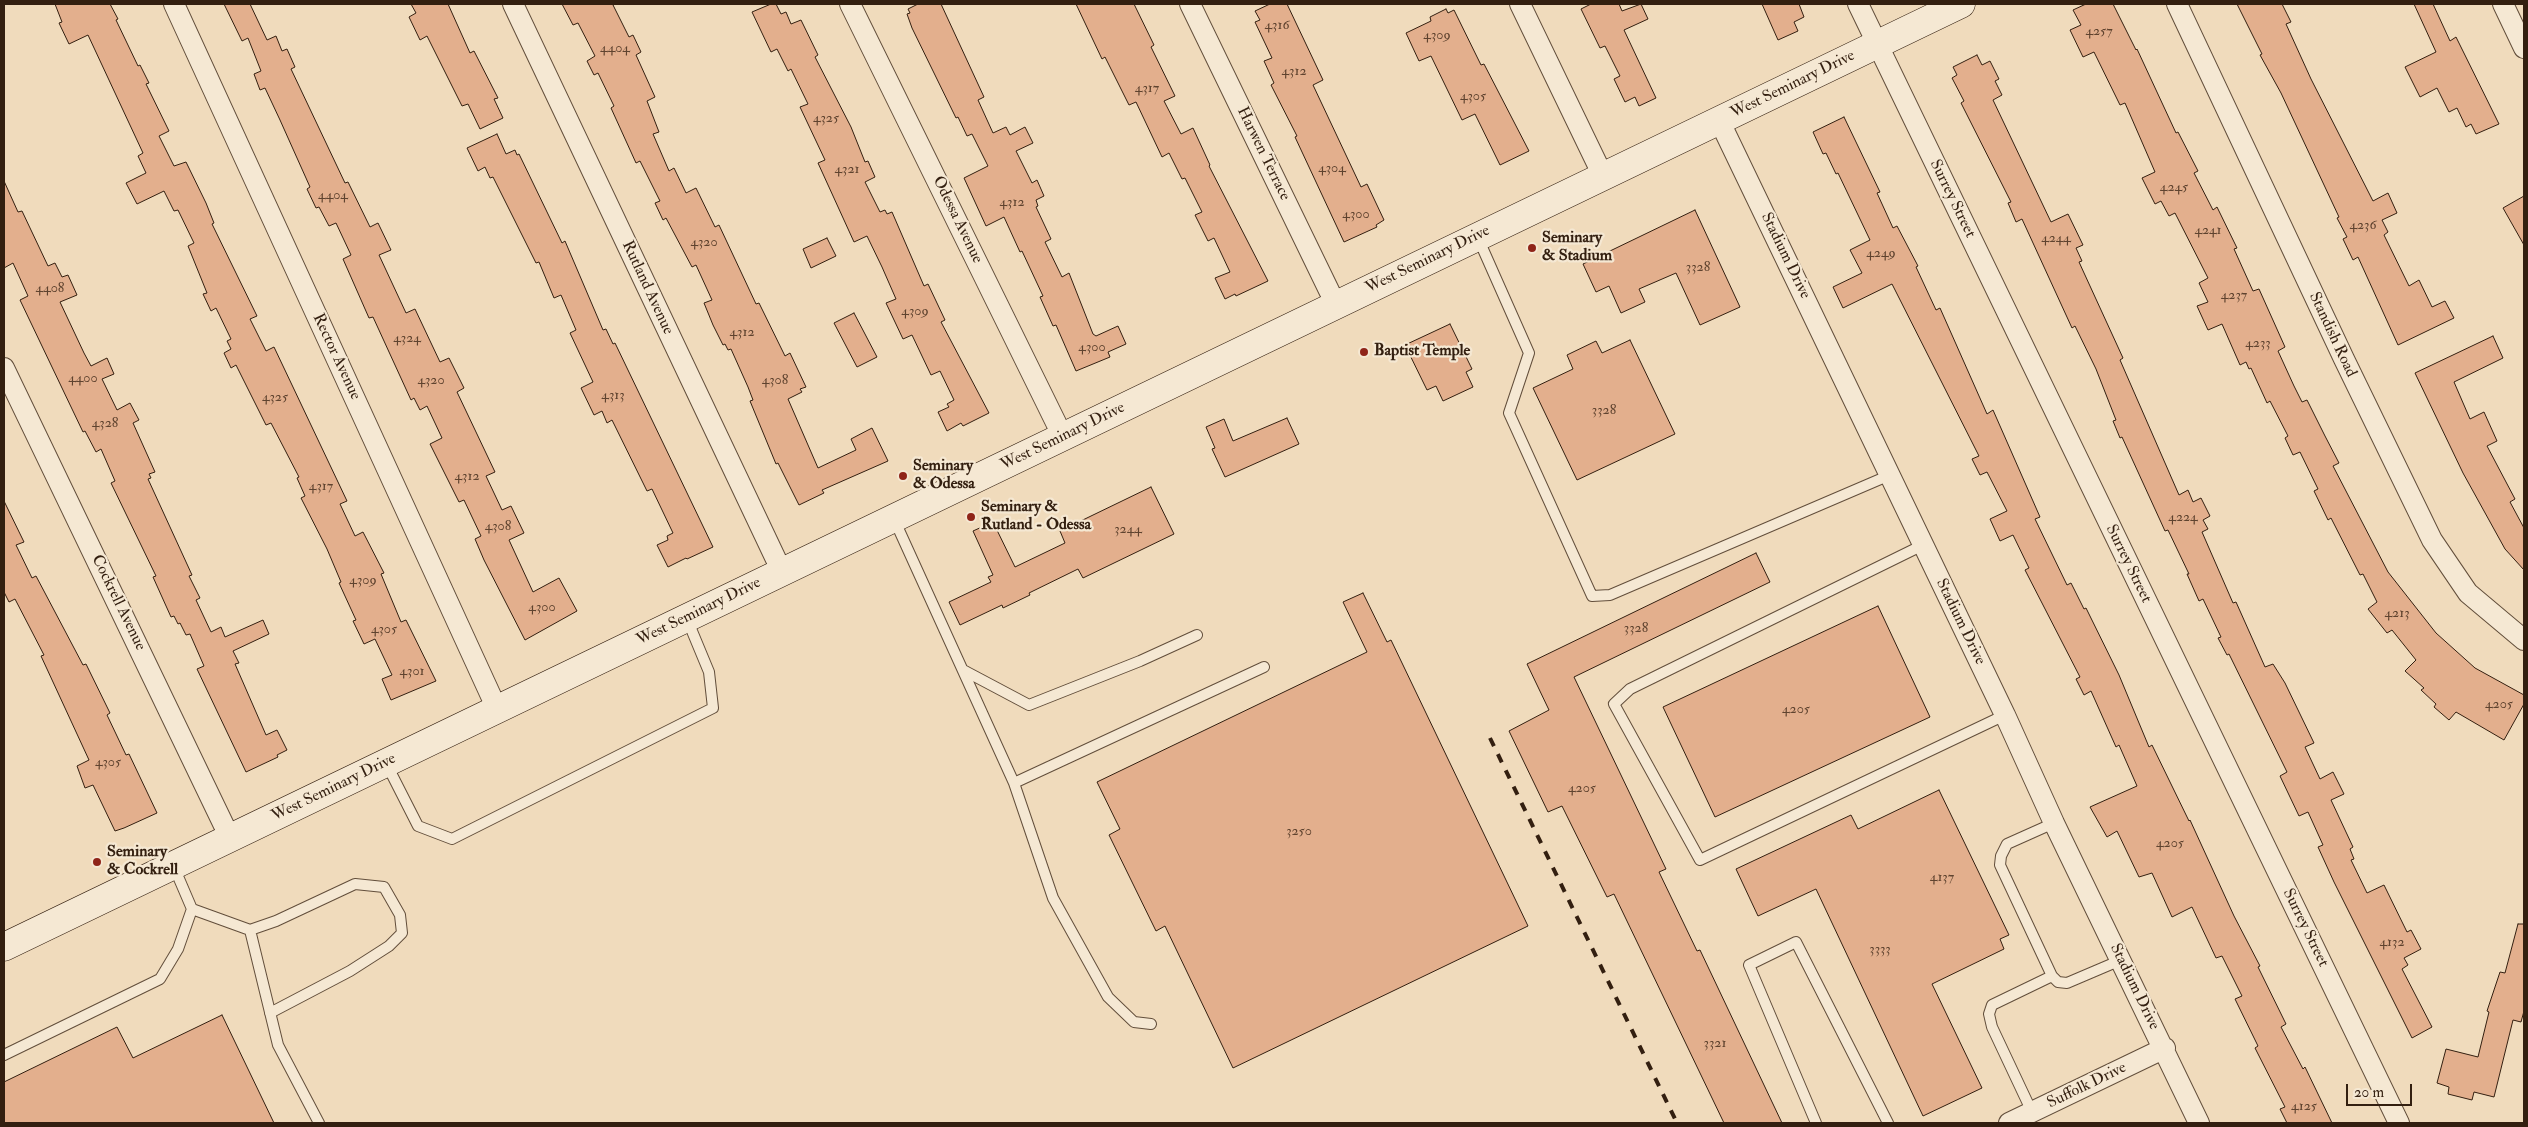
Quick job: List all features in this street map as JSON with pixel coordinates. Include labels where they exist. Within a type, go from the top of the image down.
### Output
[{"type":"main road","name":"West Seminary Drive","points":[[4,948],[1961,4]]},
{"type":"street","name":"Rector Avenue","points":[[174,4],[497,710]]},
{"type":"street","name":"Rutland Avenue","points":[[513,4],[782,572]]},
{"type":"street","name":"Odessa Avenue","points":[[850,4],[1064,437]]},
{"type":"street","name":"Harwen Terrace","points":[[1190,4],[1336,305]]},
{"type":"street","points":[[1520,4],[1603,176]]},
{"type":"street","name":"Surrey Street","points":[[1858,4],[2399,1123]]},
{"type":"street","name":"Standish Road","points":[[2177,4],[2344,359],[2432,540],[2468,593],[2524,640]]},
{"type":"street","points":[[2503,4],[2524,48]]},
{"type":"street","name":"Stadium Drive","points":[[1719,120],[2005,715],[2054,824],[2200,1123]]},
{"type":"street","name":"Cockrell Avenue","points":[[4,368],[230,838]]},
{"type":"street","name":"Suffolk Drive","points":[[2009,1123],[2165,1048]]},
{"type":"lane","points":[[1477,237],[1529,353],[1509,413],[1592,596],[1610,595],[1890,475]]},
{"type":"lane","points":[[894,518],[1014,783],[1053,898],[1108,997],[1134,1022],[1151,1024]]},
{"type":"lane","points":[[1923,545],[1630,689],[1614,704],[1700,860],[2005,715]]},
{"type":"lane","points":[[386,763],[418,826],[452,839],[713,708],[709,672],[686,618]]},
{"type":"lane","points":[[963,670],[1030,705],[1140,661],[1197,635]]},
{"type":"lane","points":[[1014,783],[1264,667]]},
{"type":"lane","points":[[2054,824],[2007,844],[2001,856],[2000,865],[2052,976],[2058,982],[2067,983],[2121,960]]},
{"type":"lane","points":[[4,1055],[160,979],[178,950],[192,909],[173,866]]},
{"type":"lane","points":[[192,909],[250,930],[276,921],[355,884],[384,887],[400,915],[402,933],[389,946],[350,971],[270,1013]]},
{"type":"lane","points":[[250,930],[278,1046],[318,1123]]},
{"type":"lane","points":[[1816,1123],[1749,965],[1796,942],[1888,1123]]},
{"type":"lane","points":[[2032,1112],[1992,1027],[1988,1014],[1992,1005],[2052,976]]},
{"type":"building","points":[[55,4],[110,4],[138,66],[140,65],[149,83],[146,84],[169,131],[159,136],[174,166],[186,162],[206,203],[214,223],[212,224],[257,316],[250,319],[266,351],[274,347],[347,501],[340,504],[355,536],[363,532],[384,573],[381,574],[401,622],[406,620],[436,681],[391,700],[382,679],[392,675],[375,639],[364,644],[353,621],[356,620],[339,583],[341,582],[327,549],[301,498],[305,496],[297,478],[299,477],[271,423],[266,425],[236,365],[231,368],[224,353],[231,349],[227,341],[231,339],[216,308],[211,311],[203,294],[207,293],[188,246],[194,243],[178,210],[174,211],[164,191],[137,204],[126,183],[146,173],[138,156],[143,153],[88,35],[69,44],[59,23],[62,22]]},
{"type":"building","points":[[224,4],[250,4],[267,40],[276,36],[282,51],[287,49],[295,67],[291,69],[345,183],[348,182],[370,227],[378,223],[391,250],[379,255],[406,313],[415,309],[440,362],[449,358],[464,388],[457,392],[495,472],[486,476],[502,510],[511,506],[524,533],[509,540],[533,592],[559,578],[577,611],[525,640],[484,560],[475,539],[481,536],[464,500],[459,502],[430,444],[442,438],[427,406],[420,410],[414,398],[411,400],[373,317],[369,318],[343,259],[351,255],[336,223],[329,226],[319,207],[316,208],[307,189],[310,187],[265,88],[260,90],[254,74],[261,71],[248,38],[242,41]]},
{"type":"building","points":[[411,4],[448,4],[470,53],[474,51],[498,98],[494,99],[503,118],[480,129],[468,104],[462,106],[427,36],[420,40],[409,17],[416,13]]},
{"type":"building","points":[[562,4],[616,4],[613,5],[629,37],[633,35],[641,52],[636,55],[655,97],[647,101],[659,132],[653,134],[669,171],[674,168],[686,193],[696,188],[715,227],[719,225],[756,304],[759,303],[785,356],[790,353],[806,387],[800,389],[802,392],[788,399],[818,468],[856,450],[851,439],[872,428],[888,461],[822,490],[824,493],[799,505],[778,463],[776,464],[750,401],[753,400],[748,387],[731,349],[728,350],[725,344],[723,345],[713,325],[704,303],[712,300],[696,265],[692,267],[666,218],[663,220],[655,203],[660,201],[640,161],[636,163],[611,108],[614,106],[598,73],[594,75],[587,61],[595,56],[578,23],[573,25]]},
{"type":"building","points":[[771,4],[776,4],[781,14],[786,12],[791,24],[801,20],[818,55],[815,57],[851,127],[865,162],[868,161],[875,177],[865,182],[880,212],[885,210],[887,214],[892,212],[924,286],[928,284],[945,320],[941,322],[989,413],[963,426],[961,423],[947,431],[938,412],[949,407],[947,404],[954,400],[940,371],[931,375],[912,335],[903,339],[886,303],[896,299],[882,267],[867,236],[854,242],[818,163],[825,160],[800,107],[808,104],[791,69],[788,71],[777,49],[771,52],[752,12]]},
{"type":"building","points":[[918,4],[941,4],[984,97],[978,100],[993,133],[1006,127],[1010,135],[1025,127],[1033,143],[1016,151],[1032,183],[1037,180],[1044,196],[1036,200],[1038,206],[1036,207],[1051,239],[1045,242],[1062,277],[1069,273],[1093,334],[1096,336],[1118,326],[1126,344],[1108,352],[1110,357],[1076,371],[1056,325],[1053,326],[1040,297],[1043,296],[1022,251],[1020,252],[1004,217],[986,226],[964,178],[988,166],[972,134],[967,136],[958,117],[956,118],[912,28],[907,14],[910,13],[908,9]]},
{"type":"building","points":[[1076,4],[1134,4],[1154,45],[1151,47],[1175,96],[1164,101],[1181,134],[1193,128],[1209,166],[1268,281],[1225,299],[1215,278],[1230,272],[1214,238],[1208,241],[1195,215],[1202,212],[1185,178],[1182,179],[1169,153],[1162,157],[1136,102],[1129,105],[1105,57],[1102,59]]},
{"type":"building","points":[[1270,4],[1287,4],[1323,80],[1313,85],[1361,187],[1367,184],[1384,220],[1376,225],[1377,227],[1344,242],[1295,137],[1297,136],[1271,85],[1274,83],[1264,61],[1272,58],[1255,22],[1260,20],[1255,11]]},
{"type":"building","points":[[1591,4],[1619,4],[1622,11],[1641,4],[1648,19],[1624,30],[1656,98],[1639,106],[1635,97],[1625,102],[1614,79],[1620,76],[1605,46],[1600,48],[1581,9]]},
{"type":"building","points":[[1762,4],[1799,4],[1804,17],[1794,22],[1798,31],[1778,40]]},
{"type":"building","points":[[2086,4],[2113,4],[2137,49],[2176,133],[2178,132],[2198,171],[2194,173],[2213,210],[2217,207],[2237,248],[2234,249],[2253,291],[2259,289],[2285,347],[2278,351],[2302,402],[2307,400],[2339,463],[2333,466],[2388,572],[2436,633],[2475,668],[2524,695],[2524,704],[2504,740],[2456,712],[2449,720],[2434,707],[2436,704],[2421,690],[2424,688],[2405,671],[2416,660],[2392,630],[2387,633],[2368,609],[2377,602],[2363,574],[2360,575],[2331,518],[2328,520],[2314,491],[2318,489],[2300,452],[2293,455],[2285,438],[2288,436],[2270,401],[2267,403],[2251,368],[2249,369],[2246,362],[2240,365],[2222,324],[2208,330],[2197,306],[2208,302],[2199,283],[2208,278],[2175,213],[2169,216],[2161,201],[2155,204],[2142,178],[2155,172],[2125,103],[2120,105],[2094,52],[2083,57],[2070,30],[2081,25],[2073,10]]},
{"type":"building","points":[[2237,4],[2282,4],[2291,22],[2286,24],[2311,79],[2373,201],[2388,193],[2397,213],[2382,220],[2388,232],[2384,235],[2409,286],[2419,280],[2432,307],[2445,301],[2454,318],[2398,345],[2358,257],[2353,260],[2343,239],[2347,237],[2337,218],[2339,217]]},
{"type":"building","points":[[2414,4],[2433,4],[2450,41],[2456,37],[2499,124],[2476,134],[2471,124],[2466,127],[2457,108],[2449,112],[2437,88],[2420,97],[2405,67],[2436,52]]},
{"type":"building","points":[[1446,9],[1448,13],[1454,10],[1481,65],[1484,64],[1529,151],[1500,165],[1475,114],[1462,120],[1431,56],[1419,61],[1406,33],[1431,21],[1430,17]]},
{"type":"building","points":[[1977,55],[1982,65],[1990,61],[1999,79],[1995,81],[2002,95],[1993,100],[2051,222],[2068,214],[2083,245],[2076,248],[2082,261],[2079,262],[2123,358],[2120,360],[2179,495],[2188,490],[2193,502],[2201,498],[2210,516],[2203,520],[2208,529],[2202,532],[2233,603],[2236,602],[2265,667],[2273,664],[2285,683],[2314,743],[2305,747],[2320,779],[2333,772],[2344,794],[2331,800],[2353,847],[2350,849],[2354,859],[2351,860],[2367,893],[2384,885],[2407,932],[2411,930],[2421,949],[2404,958],[2408,965],[2402,969],[2432,1027],[2412,1038],[2334,882],[2318,847],[2323,845],[2308,812],[2299,816],[2280,776],[2287,772],[2229,654],[2227,655],[2218,638],[2221,637],[2203,599],[2199,601],[2187,574],[2189,574],[2168,530],[2165,531],[2122,437],[2120,438],[2113,421],[2116,420],[2096,369],[2075,326],[2072,328],[2022,219],[2016,222],[2008,203],[2011,202],[1961,103],[1964,101],[1952,78],[1957,75],[1953,67]]},
{"type":"building","points":[[1844,117],[1880,192],[1877,193],[1893,228],[1897,226],[1918,266],[1916,267],[1936,310],[1940,308],[1987,414],[1993,410],[2040,517],[2035,519],[2067,585],[2071,583],[2084,609],[2086,608],[2119,675],[2149,747],[2152,745],[2260,966],[2258,967],[2286,1024],[2281,1027],[2303,1069],[2305,1067],[2332,1123],[2287,1123],[2280,1109],[2285,1107],[2255,1048],[2258,1046],[2235,999],[2242,996],[2222,956],[2216,958],[2192,907],[2172,917],[2152,873],[2139,877],[2117,831],[2107,837],[2090,807],[2137,786],[2119,745],[2116,747],[2091,691],[2084,695],[2076,679],[2080,677],[2025,570],[2029,568],[2013,535],[2000,541],[1990,519],[2007,511],[1987,472],[1980,475],[1972,459],[1979,456],[1892,284],[1843,308],[1833,287],[1862,273],[1850,250],[1870,240],[1838,173],[1836,174],[1826,153],[1823,154],[1813,132]]},
{"type":"building","points":[[497,134],[506,154],[515,150],[517,155],[519,154],[562,243],[565,241],[603,330],[606,329],[613,344],[615,343],[713,547],[668,567],[657,545],[668,540],[667,536],[673,533],[652,489],[647,491],[612,420],[607,423],[602,411],[594,415],[581,388],[593,382],[570,333],[576,330],[561,295],[554,298],[539,262],[536,263],[493,177],[490,178],[485,167],[478,171],[467,148]]},
{"type":"building","points":[[4,181],[18,212],[22,211],[48,266],[55,263],[62,277],[68,275],[77,295],[60,302],[91,366],[107,358],[114,374],[102,379],[117,410],[130,403],[139,420],[133,423],[155,472],[149,474],[151,478],[148,479],[192,575],[189,576],[200,598],[196,600],[211,632],[221,627],[225,637],[263,620],[269,634],[233,651],[239,663],[235,664],[266,735],[277,730],[287,750],[277,755],[278,757],[246,772],[197,669],[204,666],[190,634],[186,635],[180,623],[178,624],[174,616],[171,617],[153,577],[156,576],[111,483],[115,481],[101,449],[96,452],[85,431],[83,432],[20,300],[28,296],[13,263],[4,268]]},
{"type":"building","points":[[2524,196],[2524,245],[2503,208]]},
{"type":"building","points":[[1695,210],[1740,307],[1700,325],[1676,273],[1639,289],[1645,302],[1621,313],[1609,286],[1596,292],[1583,264]]},
{"type":"building","points":[[827,238],[836,256],[811,268],[803,249]]},
{"type":"building","points":[[854,313],[877,357],[857,367],[834,323]]},
{"type":"building","points":[[1450,324],[1472,369],[1466,372],[1473,387],[1443,401],[1436,386],[1427,390],[1405,345]]},
{"type":"building","points":[[2493,336],[2503,358],[2454,382],[2470,419],[2484,412],[2497,441],[2487,446],[2515,499],[2510,502],[2524,528],[2524,570],[2505,549],[2463,473],[2415,373]]},
{"type":"building","points":[[1630,340],[1675,434],[1577,480],[1533,388],[1573,369],[1567,355],[1596,341],[1602,353]]},
{"type":"building","points":[[1287,418],[1299,444],[1225,477],[1212,449],[1215,448],[1206,427],[1224,419],[1233,441]]},
{"type":"building","points":[[1151,487],[1174,534],[1083,578],[1078,569],[1003,608],[1002,605],[960,625],[949,602],[991,582],[988,577],[993,575],[973,531],[993,522],[1015,567],[1065,543],[1060,531]]},
{"type":"building","points":[[4,501],[24,542],[16,545],[32,578],[36,576],[83,665],[86,664],[110,713],[107,715],[126,755],[129,754],[157,813],[124,828],[115,831],[93,785],[85,788],[77,766],[89,760],[41,656],[44,655],[15,599],[9,602],[4,592]]},
{"type":"building","points":[[1756,553],[1770,582],[1574,677],[1666,869],[1659,872],[1697,951],[1700,950],[1782,1123],[1724,1123],[1614,894],[1607,897],[1562,806],[1548,812],[1509,731],[1549,710],[1527,664]]},
{"type":"building","points":[[1363,593],[1387,642],[1391,640],[1528,926],[1233,1068],[1165,926],[1156,931],[1109,835],[1120,829],[1097,782],[1367,652],[1343,602]]},
{"type":"building","points":[[1878,606],[1930,717],[1715,817],[1663,707]]},
{"type":"building","points":[[1939,790],[2009,935],[2000,939],[2004,949],[1932,984],[1982,1088],[1923,1116],[1816,889],[1758,916],[1736,869],[1851,815],[1858,829]]},
{"type":"building","points":[[2518,924],[2524,924],[2524,1011],[2521,1022],[2513,1020],[2494,1097],[2474,1092],[2472,1100],[2448,1094],[2449,1087],[2437,1083],[2446,1049],[2478,1057],[2489,1012],[2487,1011],[2500,972],[2505,973]]},
{"type":"building","points":[[222,1015],[274,1123],[4,1123],[4,1082],[117,1027],[133,1058]]},
{"type":"railway","points":[[1490,738],[1677,1123]]},
{"type":"place","name":"Seminary & Stadium","points":[[1532,248]]},
{"type":"place","name":"Baptist Temple","points":[[1364,352]]},
{"type":"place","name":"Seminary & Odessa","points":[[903,476]]},
{"type":"place","name":"Seminary & Rutland - Odessa","points":[[971,517]]},
{"type":"place","name":"Seminary & Cockrell","points":[[97,862]]}]
